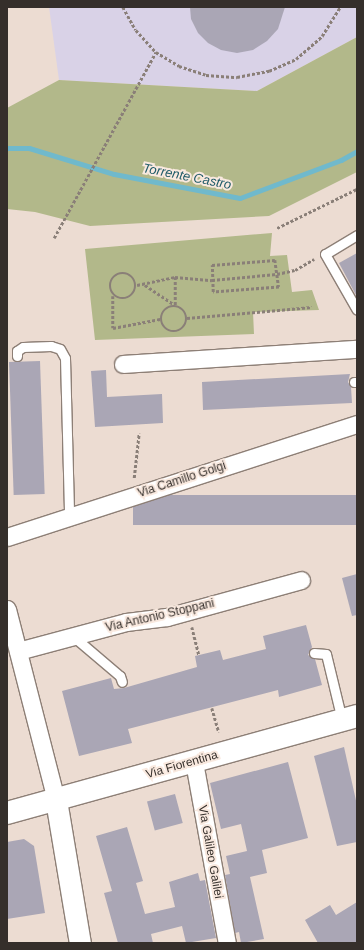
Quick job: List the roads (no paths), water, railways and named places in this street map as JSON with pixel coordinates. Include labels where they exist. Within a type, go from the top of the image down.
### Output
[{"type":"main road","name":"Via Fiorentina","points":[[7,813],[350,718]]},
{"type":"street","points":[[123,364],[357,350]]},
{"type":"street","name":"Via Camillo Golgi","points":[[7,537],[357,424]]},
{"type":"street","name":"Via Antonio Stoppani","points":[[18,651],[126,622],[188,612],[301,580]]},
{"type":"street","points":[[7,609],[56,800],[80,943]]},
{"type":"street","name":"Via Galileo Galilei","points":[[194,762],[227,943]]},
{"type":"lane","points":[[357,235],[325,254],[357,310]]},
{"type":"lane","points":[[17,356],[17,351],[23,347],[52,346],[60,349],[65,358],[69,516]]},
{"type":"lane","points":[[74,637],[120,676],[122,682]]},
{"type":"lane","points":[[314,653],[326,654],[350,718]]},
{"type":"waterway","name":"Torrente Castro","points":[[7,148],[29,148],[114,174],[240,198],[341,160],[357,151]]}]
